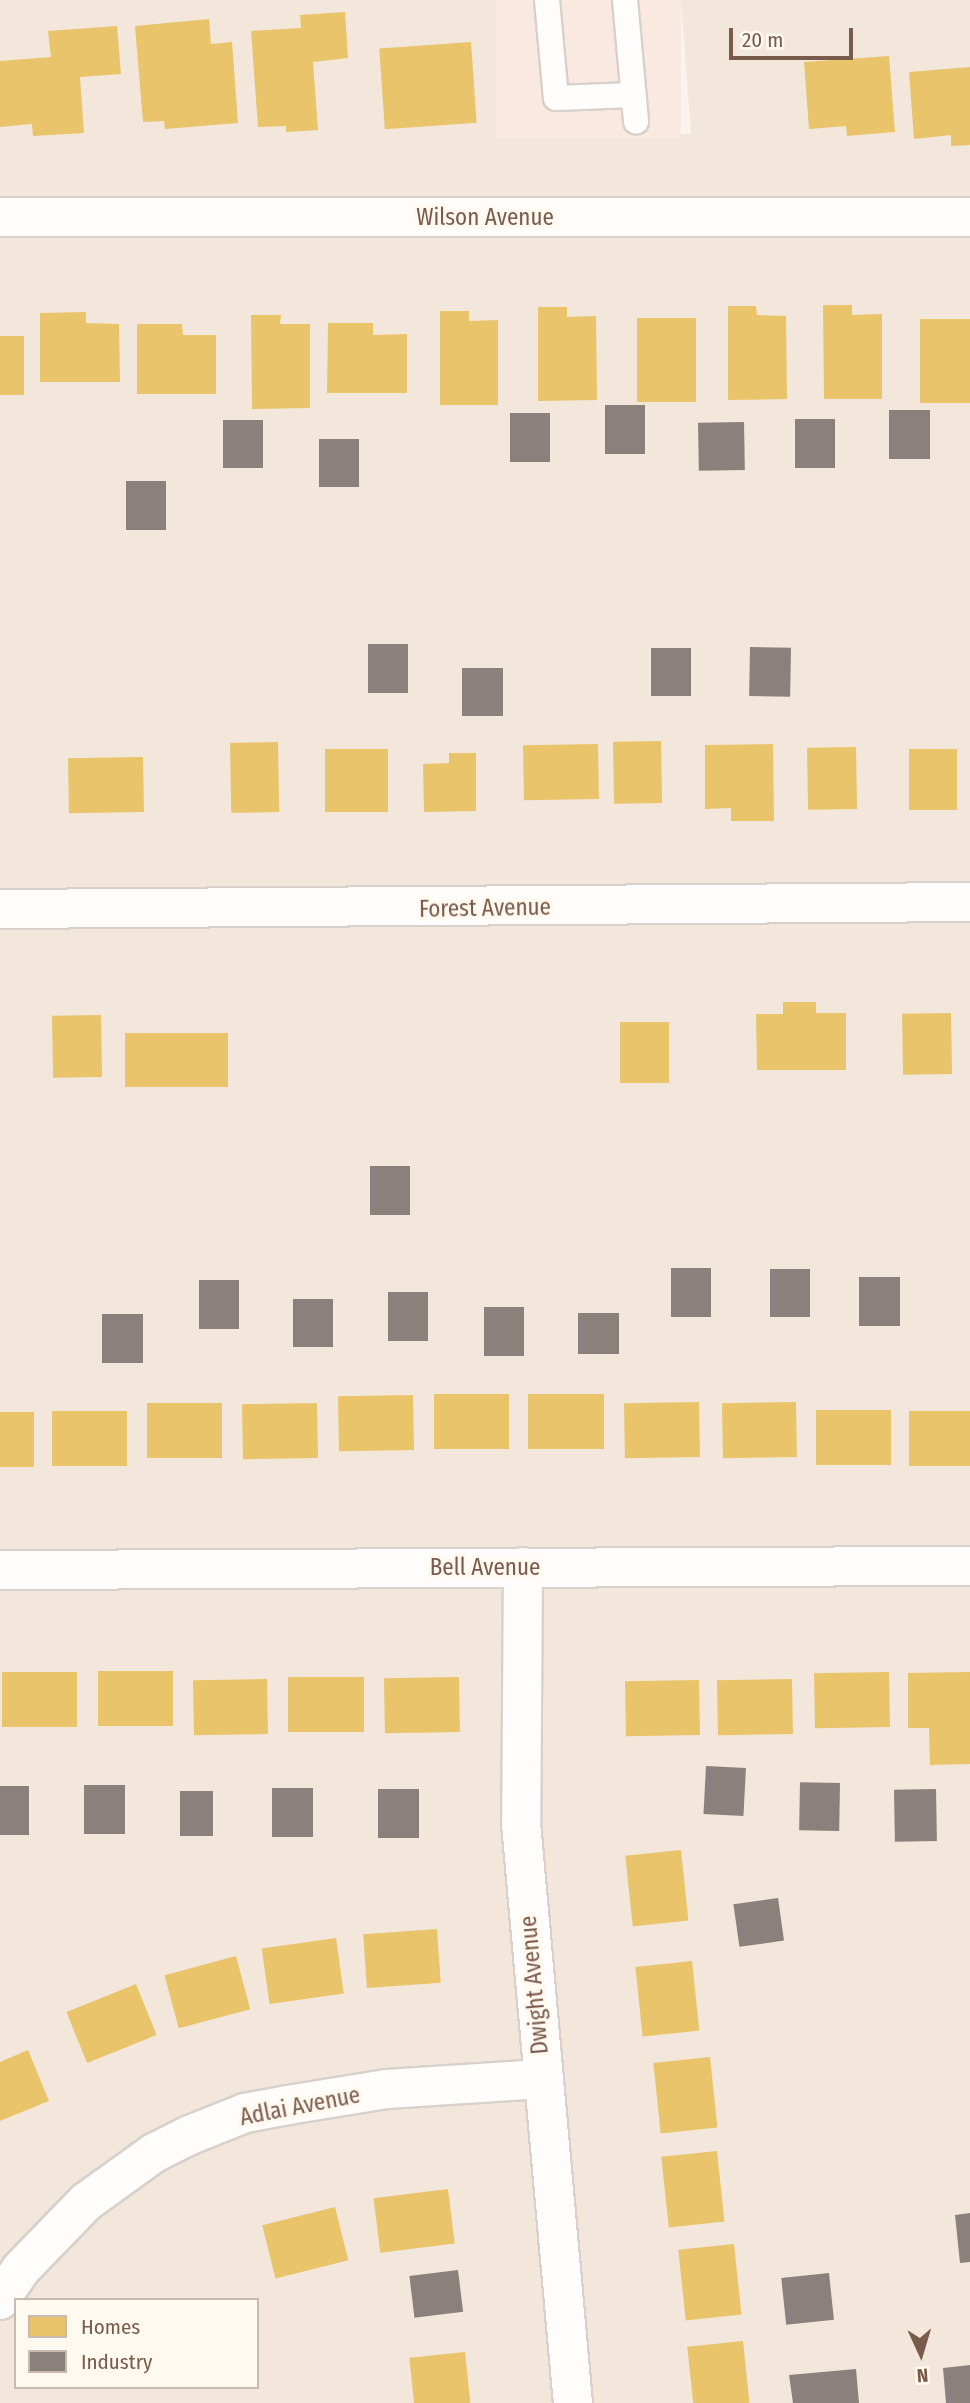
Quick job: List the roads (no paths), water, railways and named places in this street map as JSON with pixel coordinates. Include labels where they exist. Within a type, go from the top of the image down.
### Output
[{"type":"street","name":"Wilson Avenue","points":[[0,217],[970,217]]},
{"type":"street","name":"Forest Avenue","points":[[0,909],[970,902]]},
{"type":"street","name":"Bell Avenue","points":[[0,1570],[970,1566]]},
{"type":"street","name":"Dwight Avenue","points":[[523,1567],[521,1823],[573,2403]]},
{"type":"street","name":"Adlai Avenue","points":[[0,2300],[10,2262],[86,2202],[127,2172],[178,2141],[245,2113],[387,2090],[542,2079]]},
{"type":"lane","points":[[547,0],[556,98],[633,95]]},
{"type":"lane","points":[[625,0],[636,122]]}]
